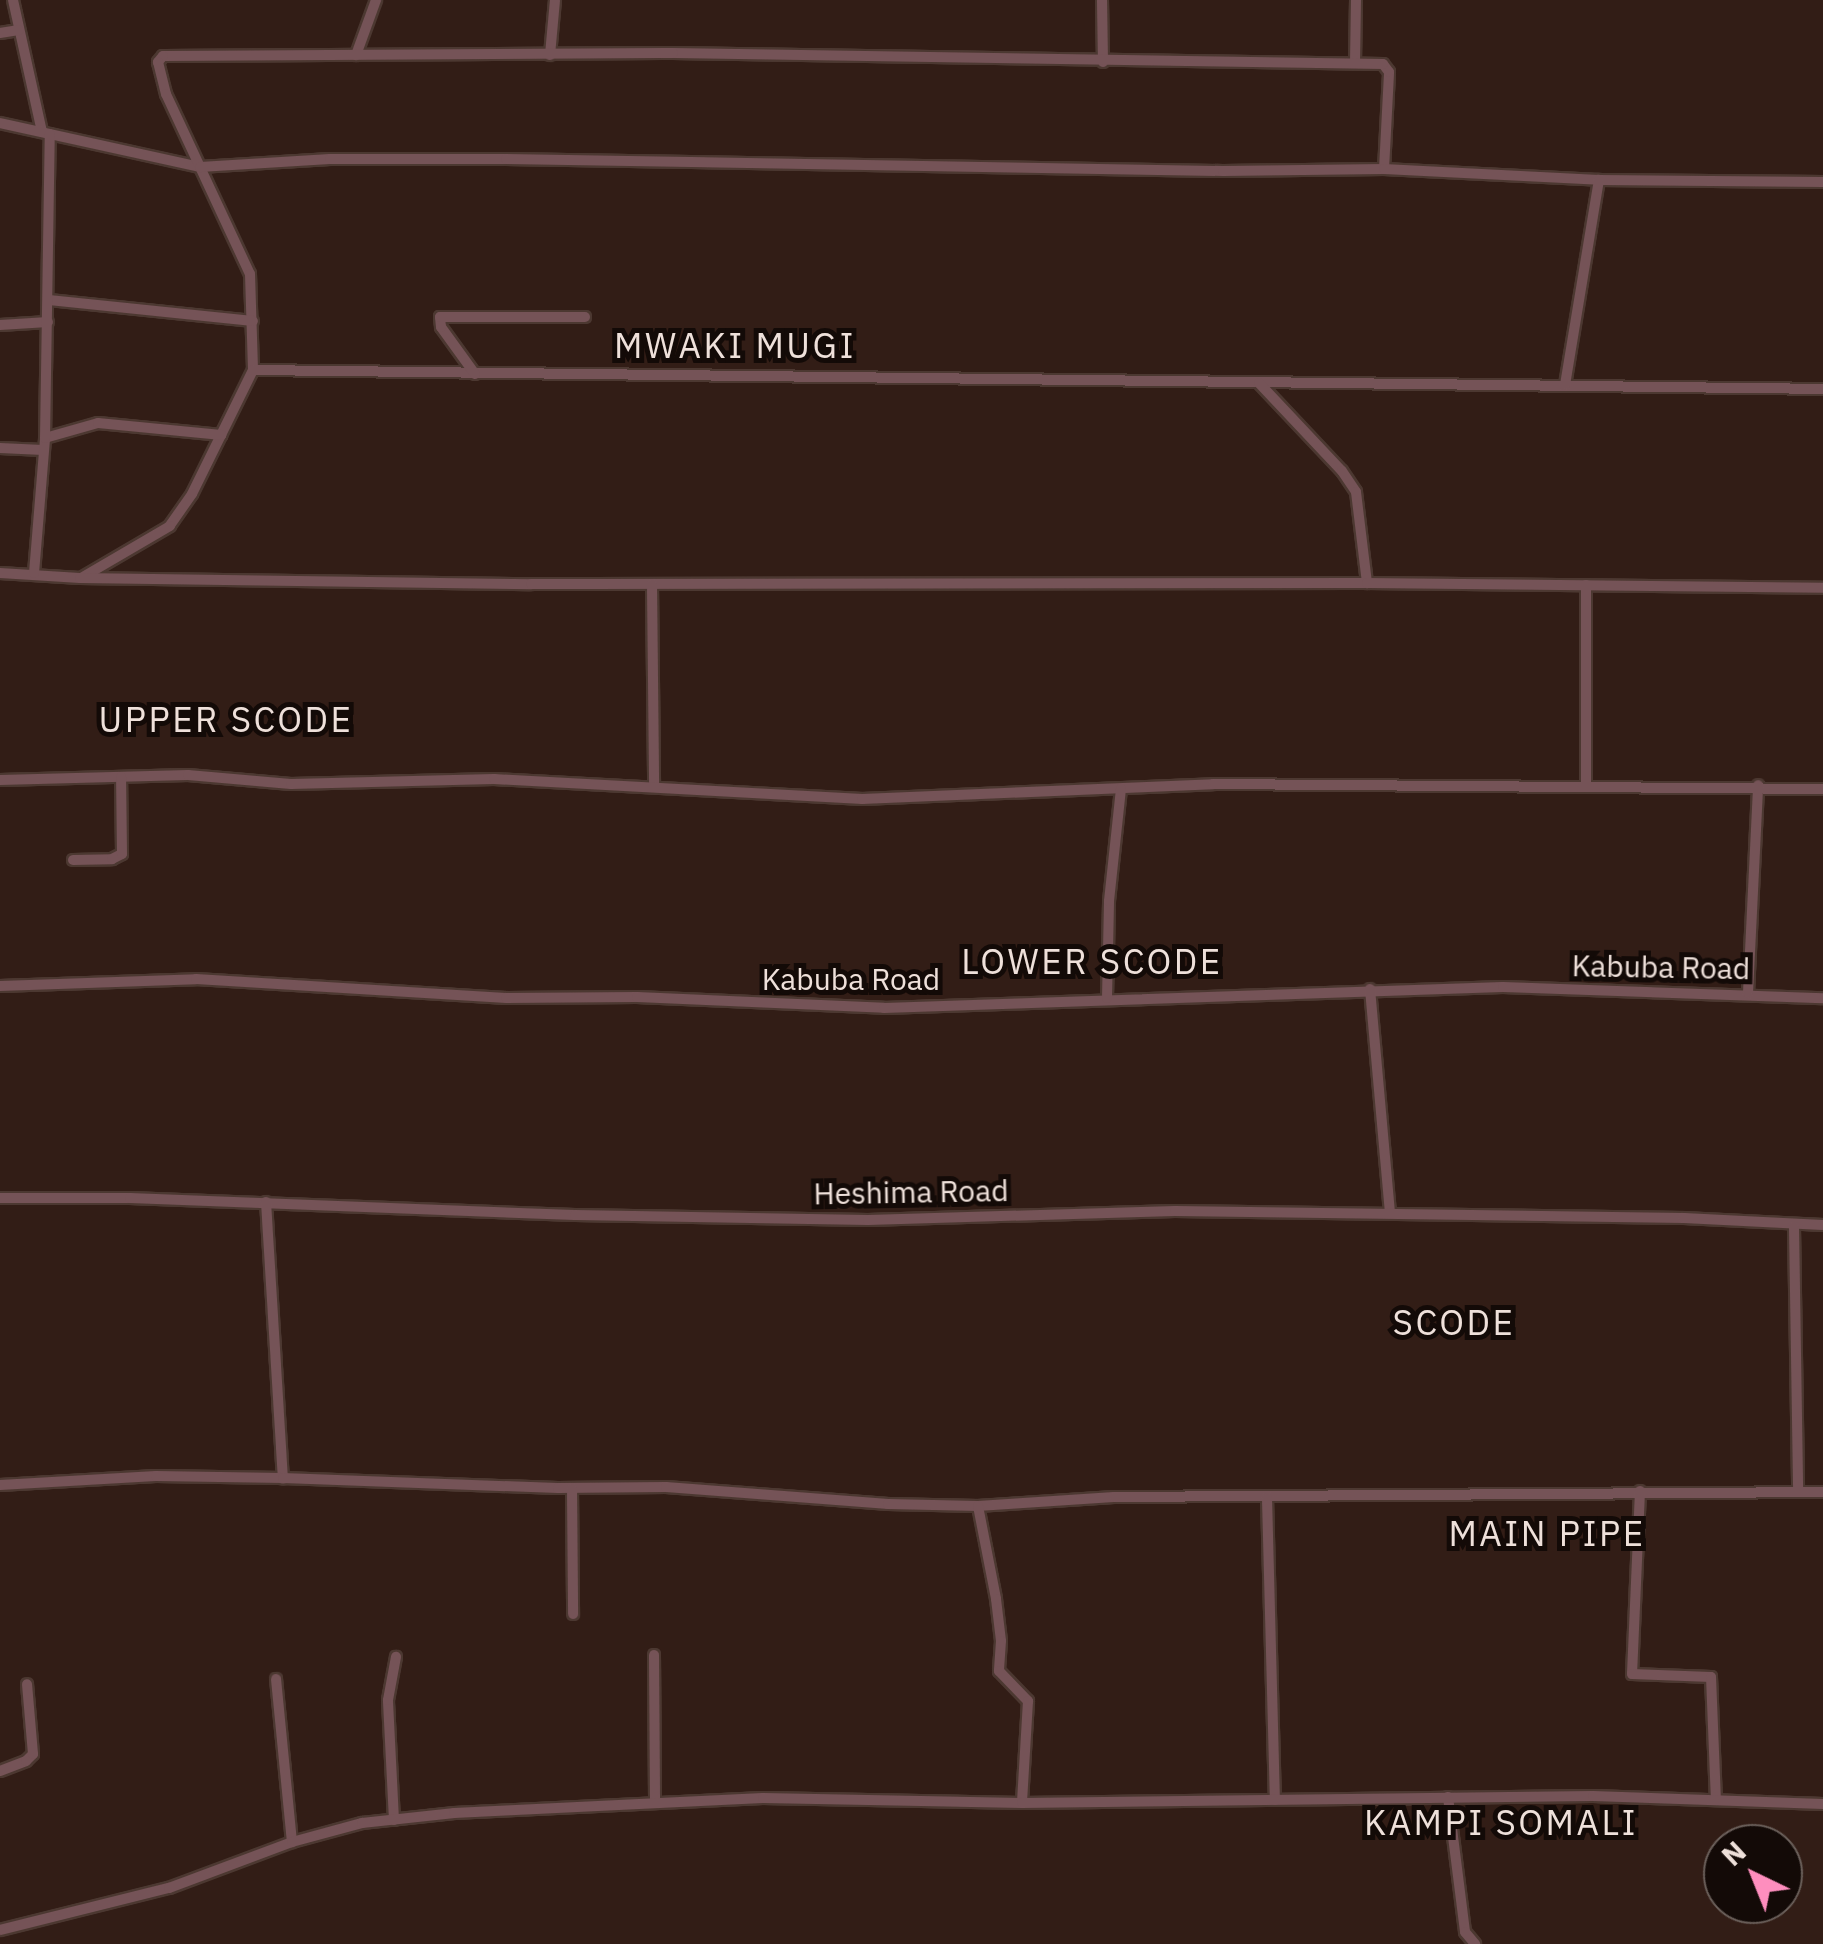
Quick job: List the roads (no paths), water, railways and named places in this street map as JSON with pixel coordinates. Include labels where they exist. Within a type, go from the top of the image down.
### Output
[{"type":"street","points":[[13,0],[46,133],[49,300],[34,573]]},
{"type":"street","points":[[356,55],[376,0]]},
{"type":"street","points":[[550,56],[556,0]]},
{"type":"street","points":[[1102,0],[1102,62]]},
{"type":"street","points":[[1355,63],[1356,0]]},
{"type":"street","points":[[0,32],[19,30]]},
{"type":"street","points":[[80,578],[170,526],[192,494],[253,370],[250,274],[166,94],[158,66],[162,56],[673,53],[1355,63],[1388,68],[1384,169]]},
{"type":"street","points":[[0,124],[200,167],[400,159],[1223,171],[1384,169],[1599,180],[1823,182]]},
{"type":"street","points":[[1565,386],[1599,180]]},
{"type":"street","points":[[49,300],[254,321]]},
{"type":"street","points":[[476,374],[440,327],[440,317],[586,316]]},
{"type":"street","points":[[0,325],[48,322]]},
{"type":"street","points":[[253,370],[1823,389]]},
{"type":"street","points":[[1259,383],[1342,471],[1356,492],[1367,583]]},
{"type":"street","points":[[0,448],[44,444],[98,423],[221,435]]},
{"type":"street","points":[[0,573],[80,578],[652,584],[1367,583],[1823,588]]},
{"type":"street","points":[[652,584],[654,786]]},
{"type":"street","points":[[1586,584],[1586,786]]},
{"type":"street","points":[[0,780],[188,775],[292,784],[494,778],[862,799],[1213,784],[1758,785],[1823,789]]},
{"type":"street","points":[[72,860],[120,856],[121,777]]},
{"type":"street","points":[[1748,993],[1758,785]]},
{"type":"street","points":[[1107,998],[1109,901],[1121,789]]},
{"type":"street","name":"Kabuba Road","points":[[0,986],[196,979],[506,998],[637,998],[884,1008],[1370,989],[1748,993],[1823,998]]},
{"type":"street","points":[[1370,989],[1390,1213]]},
{"type":"street","name":"Heshima Road","points":[[0,1198],[868,1220],[1175,1211],[1684,1218],[1823,1225]]},
{"type":"street","points":[[266,1202],[283,1478]]},
{"type":"street","points":[[1794,1226],[1798,1490]]},
{"type":"street","points":[[0,1486],[156,1476],[283,1478],[572,1488],[666,1487],[888,1504],[978,1506],[1114,1497],[1823,1492]]},
{"type":"street","points":[[572,1488],[573,1614]]},
{"type":"street","points":[[1640,1491],[1630,1667],[1638,1677],[1711,1677],[1716,1800]]},
{"type":"street","points":[[1266,1498],[1275,1800]]},
{"type":"street","points":[[978,1506],[1001,1640],[999,1671],[1028,1701],[1022,1803]]},
{"type":"street","points":[[654,1655],[656,1802]]},
{"type":"street","points":[[394,1820],[388,1700],[396,1657]]},
{"type":"street","points":[[276,1679],[292,1842]]},
{"type":"street","points":[[0,1771],[26,1762],[33,1754],[27,1684]]},
{"type":"street","points":[[1448,1797],[1465,1932],[1476,1944]]},
{"type":"street","points":[[0,1930],[169,1888],[292,1842],[362,1823],[394,1820],[762,1798],[1022,1803],[1448,1797],[1823,1804]]},
{"type":"district","name":"MWAKI MUGI","points":[[735,345]]},
{"type":"district","name":"UPPER SCODE","points":[[226,719]]},
{"type":"district","name":"LOWER SCODE","points":[[1092,961]]},
{"type":"district","name":"SCODE","points":[[1454,1322]]},
{"type":"district","name":"MAIN PIPE","points":[[1547,1533]]},
{"type":"district","name":"KAMPI SOMALI","points":[[1501,1822]]}]
